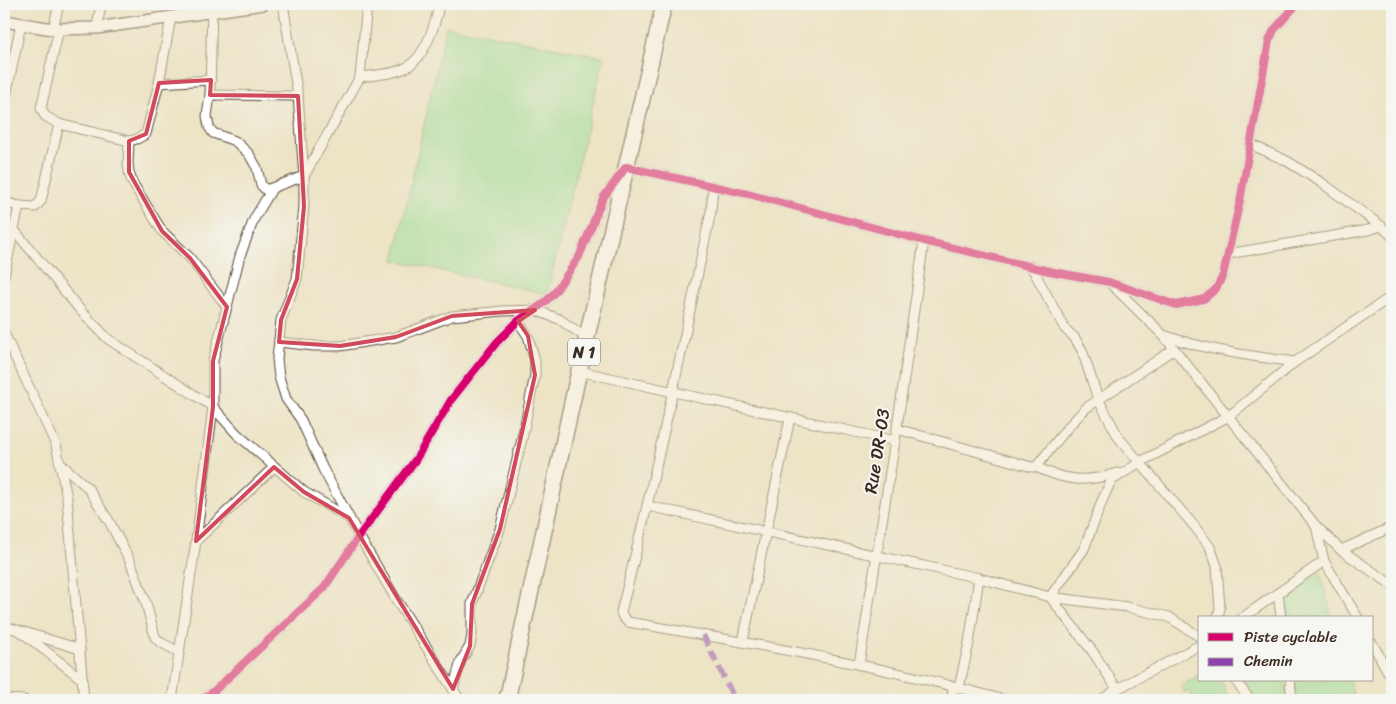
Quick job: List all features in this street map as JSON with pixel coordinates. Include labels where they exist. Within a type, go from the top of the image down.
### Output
[{"type":"highway","name":"N 1","points":[[507,700],[579,371],[664,4]]},
{"type":"main road","points":[[4,21],[56,29],[97,28],[171,17],[212,7],[263,4]]},
{"type":"street","points":[[59,4],[41,108],[45,116],[60,124],[129,142],[146,134],[159,83],[171,17]]},
{"type":"street","points":[[97,28],[102,4]]},
{"type":"street","points":[[283,4],[298,96],[304,176],[304,206],[297,278],[281,320],[277,359],[279,377],[286,399],[301,420],[322,469],[359,536],[397,601],[460,700]]},
{"type":"street","points":[[212,7],[211,80],[207,116],[209,127],[213,133],[235,141],[250,154],[257,168],[261,185],[266,190],[304,176],[360,77],[367,4]]},
{"type":"street","points":[[360,77],[404,69],[422,53],[436,20],[439,4]]},
{"type":"street","points":[[202,700],[324,588],[359,536],[416,459],[450,400],[518,321],[535,310],[555,292],[579,257],[603,198],[626,167],[713,186],[924,241],[1109,282],[1176,305],[1204,299],[1216,289],[1223,275],[1240,201],[1269,42],[1274,30],[1297,4]]},
{"type":"street","points":[[4,106],[22,24]]},
{"type":"street","points":[[159,83],[211,80]]},
{"type":"street","points":[[210,95],[298,96]]},
{"type":"street","points":[[4,202],[19,206],[35,207],[40,201],[60,124]]},
{"type":"street","points":[[129,142],[128,163],[132,182],[162,231],[190,258],[227,307]]},
{"type":"street","points":[[1250,144],[1294,165],[1322,183],[1392,236]]},
{"type":"street","points":[[713,186],[711,211],[674,392],[621,612],[623,617],[628,622],[859,665],[1004,700]]},
{"type":"street","points":[[172,700],[196,540],[213,407],[213,361],[240,256],[254,219],[272,189]]},
{"type":"street","points":[[4,276],[19,206]]},
{"type":"street","points":[[1228,254],[1368,230],[1381,226]]},
{"type":"street","points":[[14,230],[81,311],[108,339],[213,407],[237,434],[304,492],[349,518]]},
{"type":"street","name":"Rue DR-03","points":[[859,665],[897,428],[924,241]]},
{"type":"street","points":[[1031,266],[1065,329],[1074,337],[1082,350],[1098,399],[1119,438],[1210,547],[1217,566],[1220,609],[1218,616]]},
{"type":"street","points":[[1109,282],[1163,335],[1316,526],[1341,550],[1392,585]]},
{"type":"street","points":[[1050,597],[1084,549],[1111,481],[1140,462],[1229,416],[1294,362],[1392,296]]},
{"type":"street","points":[[278,342],[314,346],[340,346],[396,338],[452,316],[535,310],[559,319],[587,338]]},
{"type":"street","points":[[453,689],[461,661],[470,646],[472,604],[500,529],[522,439],[535,375],[535,360],[528,336],[518,321]]},
{"type":"street","points":[[4,333],[56,446],[60,463],[67,498],[84,700]]},
{"type":"street","points":[[1163,335],[1186,343],[1244,355],[1294,362]]},
{"type":"street","points":[[1036,467],[1086,408],[1174,349]]},
{"type":"street","points":[[579,371],[895,441]]},
{"type":"street","points":[[742,642],[790,418]]},
{"type":"street","points":[[897,428],[1036,467],[1057,477],[1078,480],[1099,479],[1125,471]]},
{"type":"street","points":[[60,463],[88,488],[109,521],[130,561],[146,603],[155,637],[160,642],[179,652]]},
{"type":"street","points":[[196,540],[274,467]]},
{"type":"street","points":[[648,506],[979,578],[1050,597],[1127,607],[1169,617],[1198,636]]},
{"type":"street","points":[[1316,526],[1324,561],[1357,616]]},
{"type":"street","points":[[1341,550],[1392,527]]},
{"type":"street","points":[[1245,616],[1324,561]]},
{"type":"street","points":[[951,700],[969,644],[979,578]]},
{"type":"street","points":[[1278,593],[1281,616]]},
{"type":"street","points":[[1050,597],[1093,652],[1117,689]]},
{"type":"street","points":[[4,626],[80,649]]},
{"type":"street","points":[[20,631],[83,680]]},
{"type":"street","points":[[1102,700],[1117,689],[1198,646]]},
{"type":"street","points":[[1374,647],[1392,679]]},
{"type":"street","points":[[1290,682],[1292,700]]},
{"type":"street","points":[[1238,684],[1240,700]]},
{"type":"street","points":[[1238,684],[1250,700]]},
{"type":"street","points":[[4,698],[24,700]]},
{"type":"highlighted area","points":[[211,80],[210,95],[298,96],[304,206],[297,279],[281,320],[279,342],[340,346],[396,337],[452,316],[535,310],[518,321],[528,336],[535,375],[500,529],[472,604],[470,646],[453,689],[349,518],[304,492],[274,467],[196,541],[213,407],[213,361],[227,307],[190,258],[162,231],[129,172],[129,141],[146,134],[159,83]]},
{"type":"green space","points":[[446,26],[604,57],[547,294],[394,260]]},
{"type":"green space","points":[[1320,572],[1331,616],[1286,616],[1283,595]]},
{"type":"green space","points":[[1198,675],[1198,682],[1222,682],[1230,700],[1194,700],[1188,691],[1183,692],[1181,686]]},
{"type":"green space","points":[[1243,682],[1285,682],[1287,700],[1259,700]]},
{"type":"green space","points":[[1294,682],[1350,682],[1355,700],[1297,700]]},
{"type":"marked path","points":[[703,635],[735,700]]},
{"type":"cycle path","points":[[202,700],[324,588],[359,536],[416,459],[451,400],[497,342],[518,321],[544,303],[555,292],[579,257],[603,198],[626,167],[748,194],[924,241],[1049,271],[1109,282],[1176,305],[1204,299],[1216,289],[1223,275],[1240,201],[1269,41],[1274,30],[1297,4]]}]
